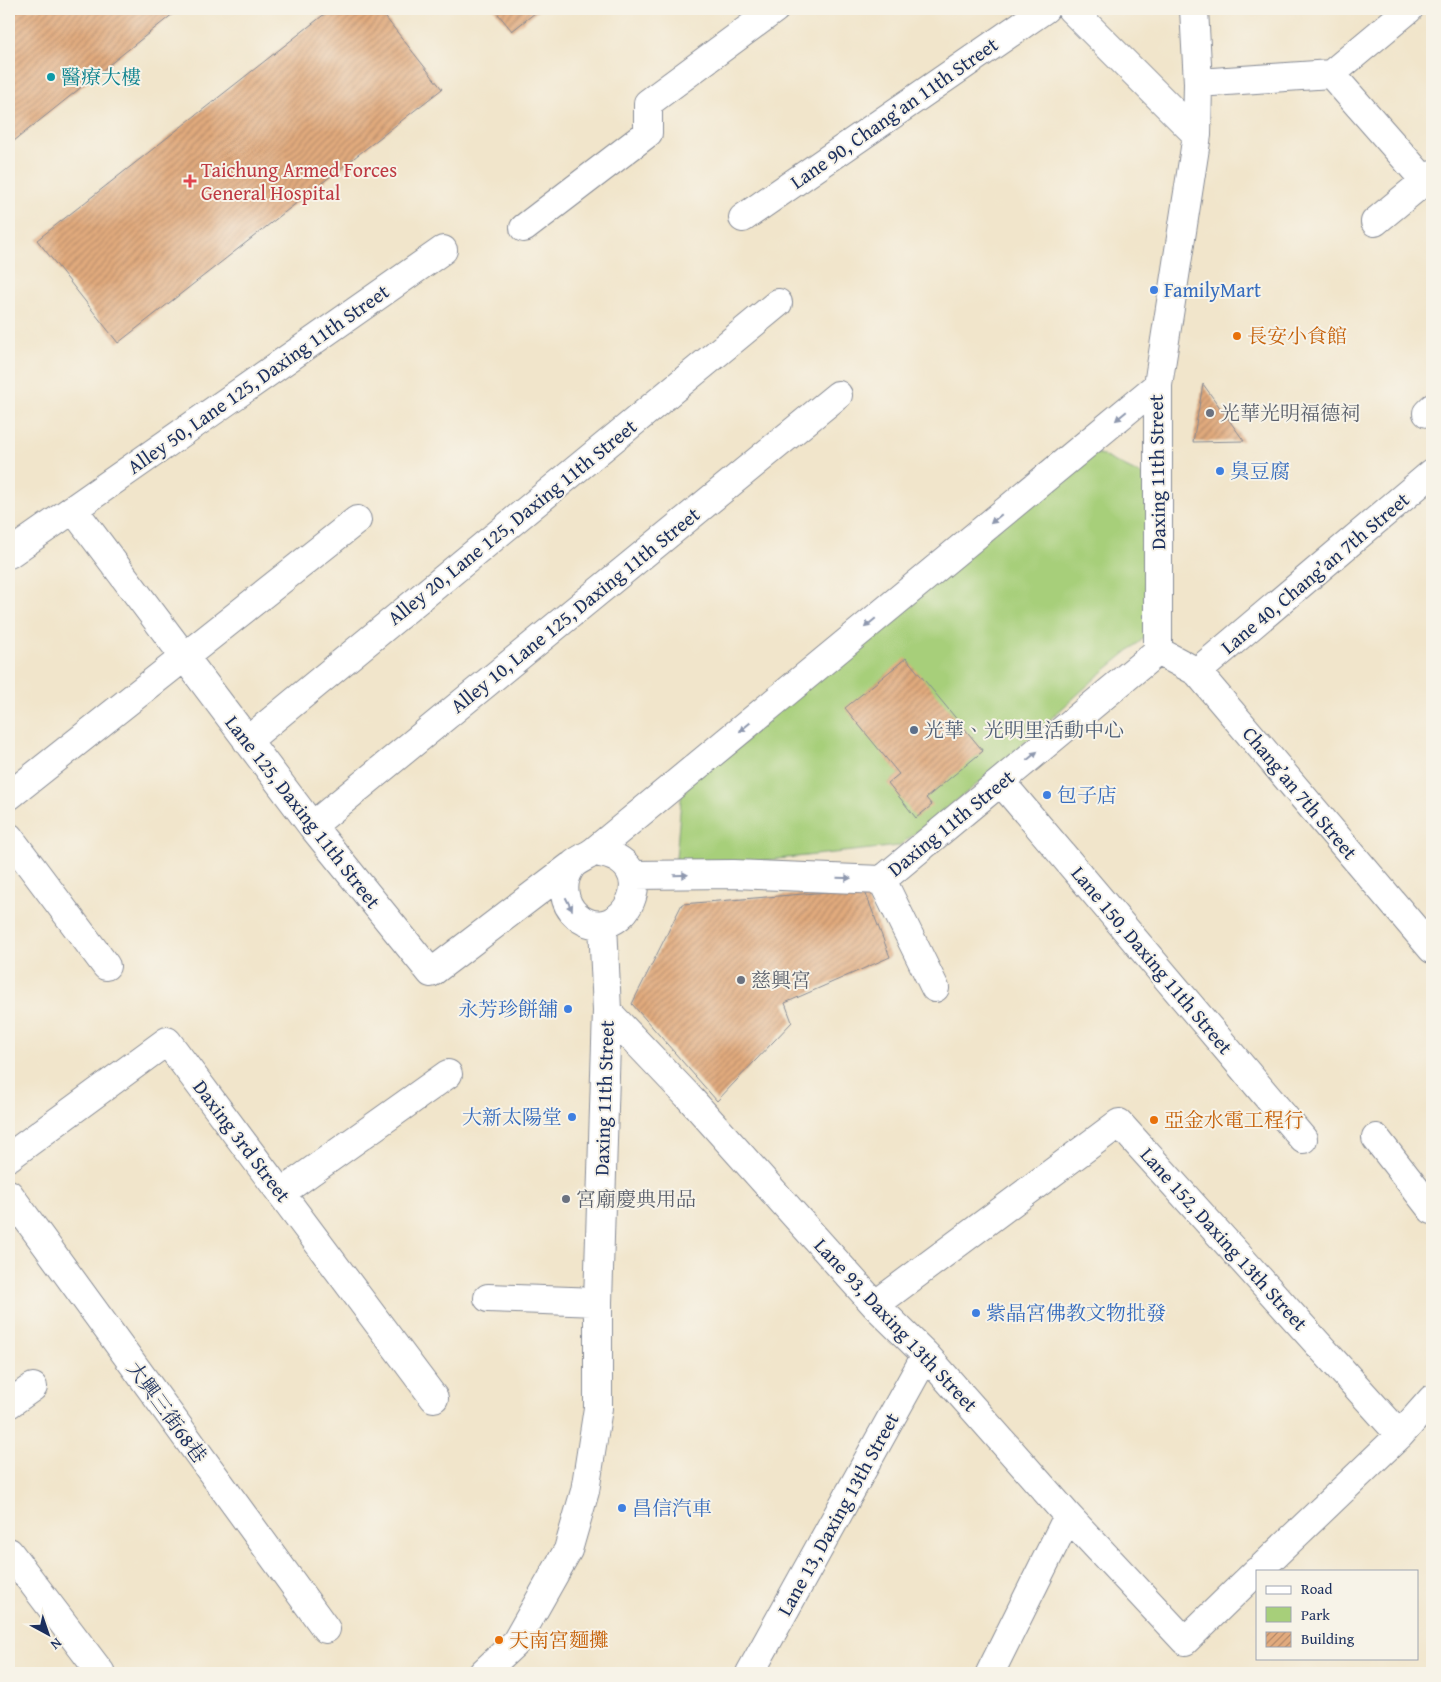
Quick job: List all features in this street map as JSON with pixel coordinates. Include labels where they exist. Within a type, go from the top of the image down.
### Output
[{"type":"street","points":[[524,228],[648,133],[648,103],[775,9]]},
{"type":"street","name":"Lane 90, Chang’an 11th Street","points":[[743,218],[1046,9]]},
{"type":"street","points":[[1071,9],[1196,135]]},
{"type":"street","points":[[1158,385],[1196,135],[1198,83],[1194,9]]},
{"type":"street","points":[[1198,83],[1331,74],[1409,9]]},
{"type":"street","points":[[1331,74],[1429,178],[1375,222]]},
{"type":"street","name":"Alley 50, Lane 125, Daxing 11th Street","points":[[9,554],[443,250]]},
{"type":"street","name":"Alley 20, Lane 125, Daxing 11th Street","points":[[247,741],[778,303]]},
{"type":"street","name":"Daxing 11th Street","points":[[632,875],[734,874],[882,880],[1158,650],[1158,385]]},
{"type":"street","name":"Daxing 11th Street","points":[[582,859],[1158,385]]},
{"type":"street","name":"Alley 10, Lane 125, Daxing 11th Street","points":[[312,826],[838,394]]},
{"type":"street","name":"Lane 40, Chang’an 7th Street","points":[[1197,672],[1432,473]]},
{"type":"street","name":"Lane 125, Daxing 11th Street","points":[[73,509],[312,826],[431,973],[582,859]]},
{"type":"street","points":[[9,796],[357,520]]},
{"type":"street","name":"Chang’an 7th Street","points":[[1158,650],[1197,672],[1432,949]]},
{"type":"street","name":"Lane 150, Daxing 11th Street","points":[[1001,782],[1303,1139]]},
{"type":"street","points":[[9,838],[106,966]]},
{"type":"street","points":[[609,854],[619,858],[626,864],[632,875],[635,890],[628,910],[615,921],[603,924],[591,923],[581,919],[571,911],[565,898],[564,883],[582,859],[609,854]]},
{"type":"street","points":[[882,880],[935,988]]},
{"type":"street","name":"Daxing 11th Street","points":[[483,1673],[516,1642],[568,1550],[584,1490],[598,1408],[598,1302],[606,1011],[603,924]]},
{"type":"street","name":"Lane 93, Daxing 13th Street","points":[[606,1011],[687,1095],[875,1305],[926,1355],[1068,1516],[1185,1641],[1256,1573]]},
{"type":"street","name":"Daxing 3rd Street","points":[[9,1157],[167,1041],[434,1398]]},
{"type":"street","points":[[281,1193],[448,1074]]},
{"type":"street","name":"Lane 152, Daxing 13th Street","points":[[875,1305],[1120,1123],[1400,1435]]},
{"type":"street","points":[[1376,1138],[1432,1210]]},
{"type":"street","name":"大興三街68巷","points":[[9,1194],[326,1630]]},
{"type":"street","points":[[488,1298],[598,1302]]},
{"type":"street","name":"Lane 13, Daxing 13th Street","points":[[750,1673],[926,1355]]},
{"type":"street","points":[[9,1404],[33,1387]]},
{"type":"street","points":[[1259,1570],[1400,1435],[1432,1400]]},
{"type":"street","points":[[990,1673],[1068,1516]]},
{"type":"street","points":[[9,1552],[101,1673]]},
{"type":"green space","points":[[1093,451],[1146,477],[1154,630],[1098,676],[990,774],[899,846],[675,870],[682,788]]},
{"type":"building","name":"醫療大樓","points":[[9,9],[179,9],[9,145]]},
{"type":"building","points":[[331,9],[379,9],[442,89],[118,343],[37,240]]},
{"type":"building","points":[[494,9],[540,9],[512,31]]},
{"type":"building","name":"光華光明福德祠","points":[[1203,384],[1244,441],[1193,442]]},
{"type":"building","name":"光華、光明里活動中心","points":[[906,658],[983,751],[926,798],[932,805],[916,818],[888,783],[899,774],[845,708]]},
{"type":"building","name":"慈興宮","points":[[864,889],[890,957],[785,1003],[792,1022],[717,1101],[632,1004],[682,904]]},
{"type":"place","name":"醫療大樓","points":[[51,77]]},
{"type":"place","name":"Taichung Armed Forces General Hospital","points":[[190,181]]},
{"type":"place","name":"FamilyMart","points":[[1154,290]]},
{"type":"place","name":"長安小食館","points":[[1237,336]]},
{"type":"place","name":"光華光明福德祠","points":[[1210,413]]},
{"type":"place","name":"臭豆腐","points":[[1220,471]]},
{"type":"place","name":"光華、光明里活動中心","points":[[914,730]]},
{"type":"place","name":"包子店","points":[[1047,795]]},
{"type":"place","name":"慈興宮","points":[[741,980]]},
{"type":"place","name":"永芳珍餅舖","points":[[568,1009]]},
{"type":"place","name":"大新太陽堂","points":[[572,1117]]},
{"type":"place","name":"亞金水電工程行","points":[[1154,1120]]},
{"type":"place","name":"宮廟慶典用品","points":[[566,1199]]},
{"type":"place","name":"紫晶宮佛教文物批發","points":[[976,1313]]},
{"type":"place","name":"昌信汽車","points":[[622,1508]]},
{"type":"place","name":"天南宮麵攤","points":[[499,1640]]}]
